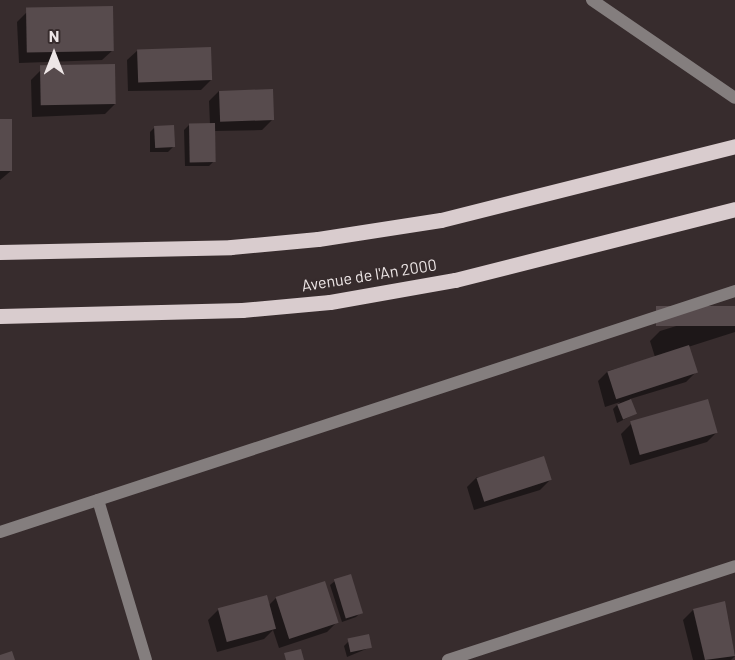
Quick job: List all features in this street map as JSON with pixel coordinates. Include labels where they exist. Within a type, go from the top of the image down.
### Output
[{"type":"main road","points":[[0,252],[231,247],[318,239],[441,220],[735,146]]},
{"type":"main road","name":"Avenue de l'An 2000","points":[[0,316],[242,310],[330,302],[454,280],[735,208]]},
{"type":"street","points":[[592,0],[735,98]]},
{"type":"street","points":[[0,532],[735,291]]},
{"type":"street","points":[[98,500],[146,660]]},
{"type":"street","points":[[448,660],[735,566]]},
{"type":"building","points":[[113,6],[114,51],[27,53],[26,8]]},
{"type":"building","points":[[211,47],[212,80],[138,83],[137,50]]},
{"type":"building","points":[[115,64],[116,104],[41,105],[40,65]]},
{"type":"building","points":[[273,89],[274,120],[220,122],[219,91]]},
{"type":"building","points":[[0,119],[12,119],[12,171],[0,171]]},
{"type":"building","points":[[189,123],[215,123],[216,162],[190,162]]},
{"type":"building","points":[[174,125],[175,147],[155,148],[154,126]]},
{"type":"building","points":[[656,306],[735,306],[735,326],[656,326]]},
{"type":"building","points":[[689,345],[698,373],[616,399],[607,372]]},
{"type":"building","points":[[631,399],[637,414],[623,419],[617,405]]},
{"type":"building","points":[[708,399],[718,433],[640,455],[630,421]]},
{"type":"building","points":[[544,456],[552,480],[484,502],[476,478]]},
{"type":"building","points":[[351,574],[363,613],[346,618],[334,579]]},
{"type":"building","points":[[325,581],[339,623],[289,639],[276,597]]},
{"type":"building","points":[[267,595],[276,629],[227,642],[218,608]]},
{"type":"building","points":[[725,601],[735,656],[705,660],[693,609]]},
{"type":"building","points":[[369,634],[372,648],[350,652],[347,639]]},
{"type":"building","points":[[301,649],[304,660],[286,660],[284,653]]},
{"type":"building","points":[[12,651],[15,660],[0,660],[0,655]]}]
